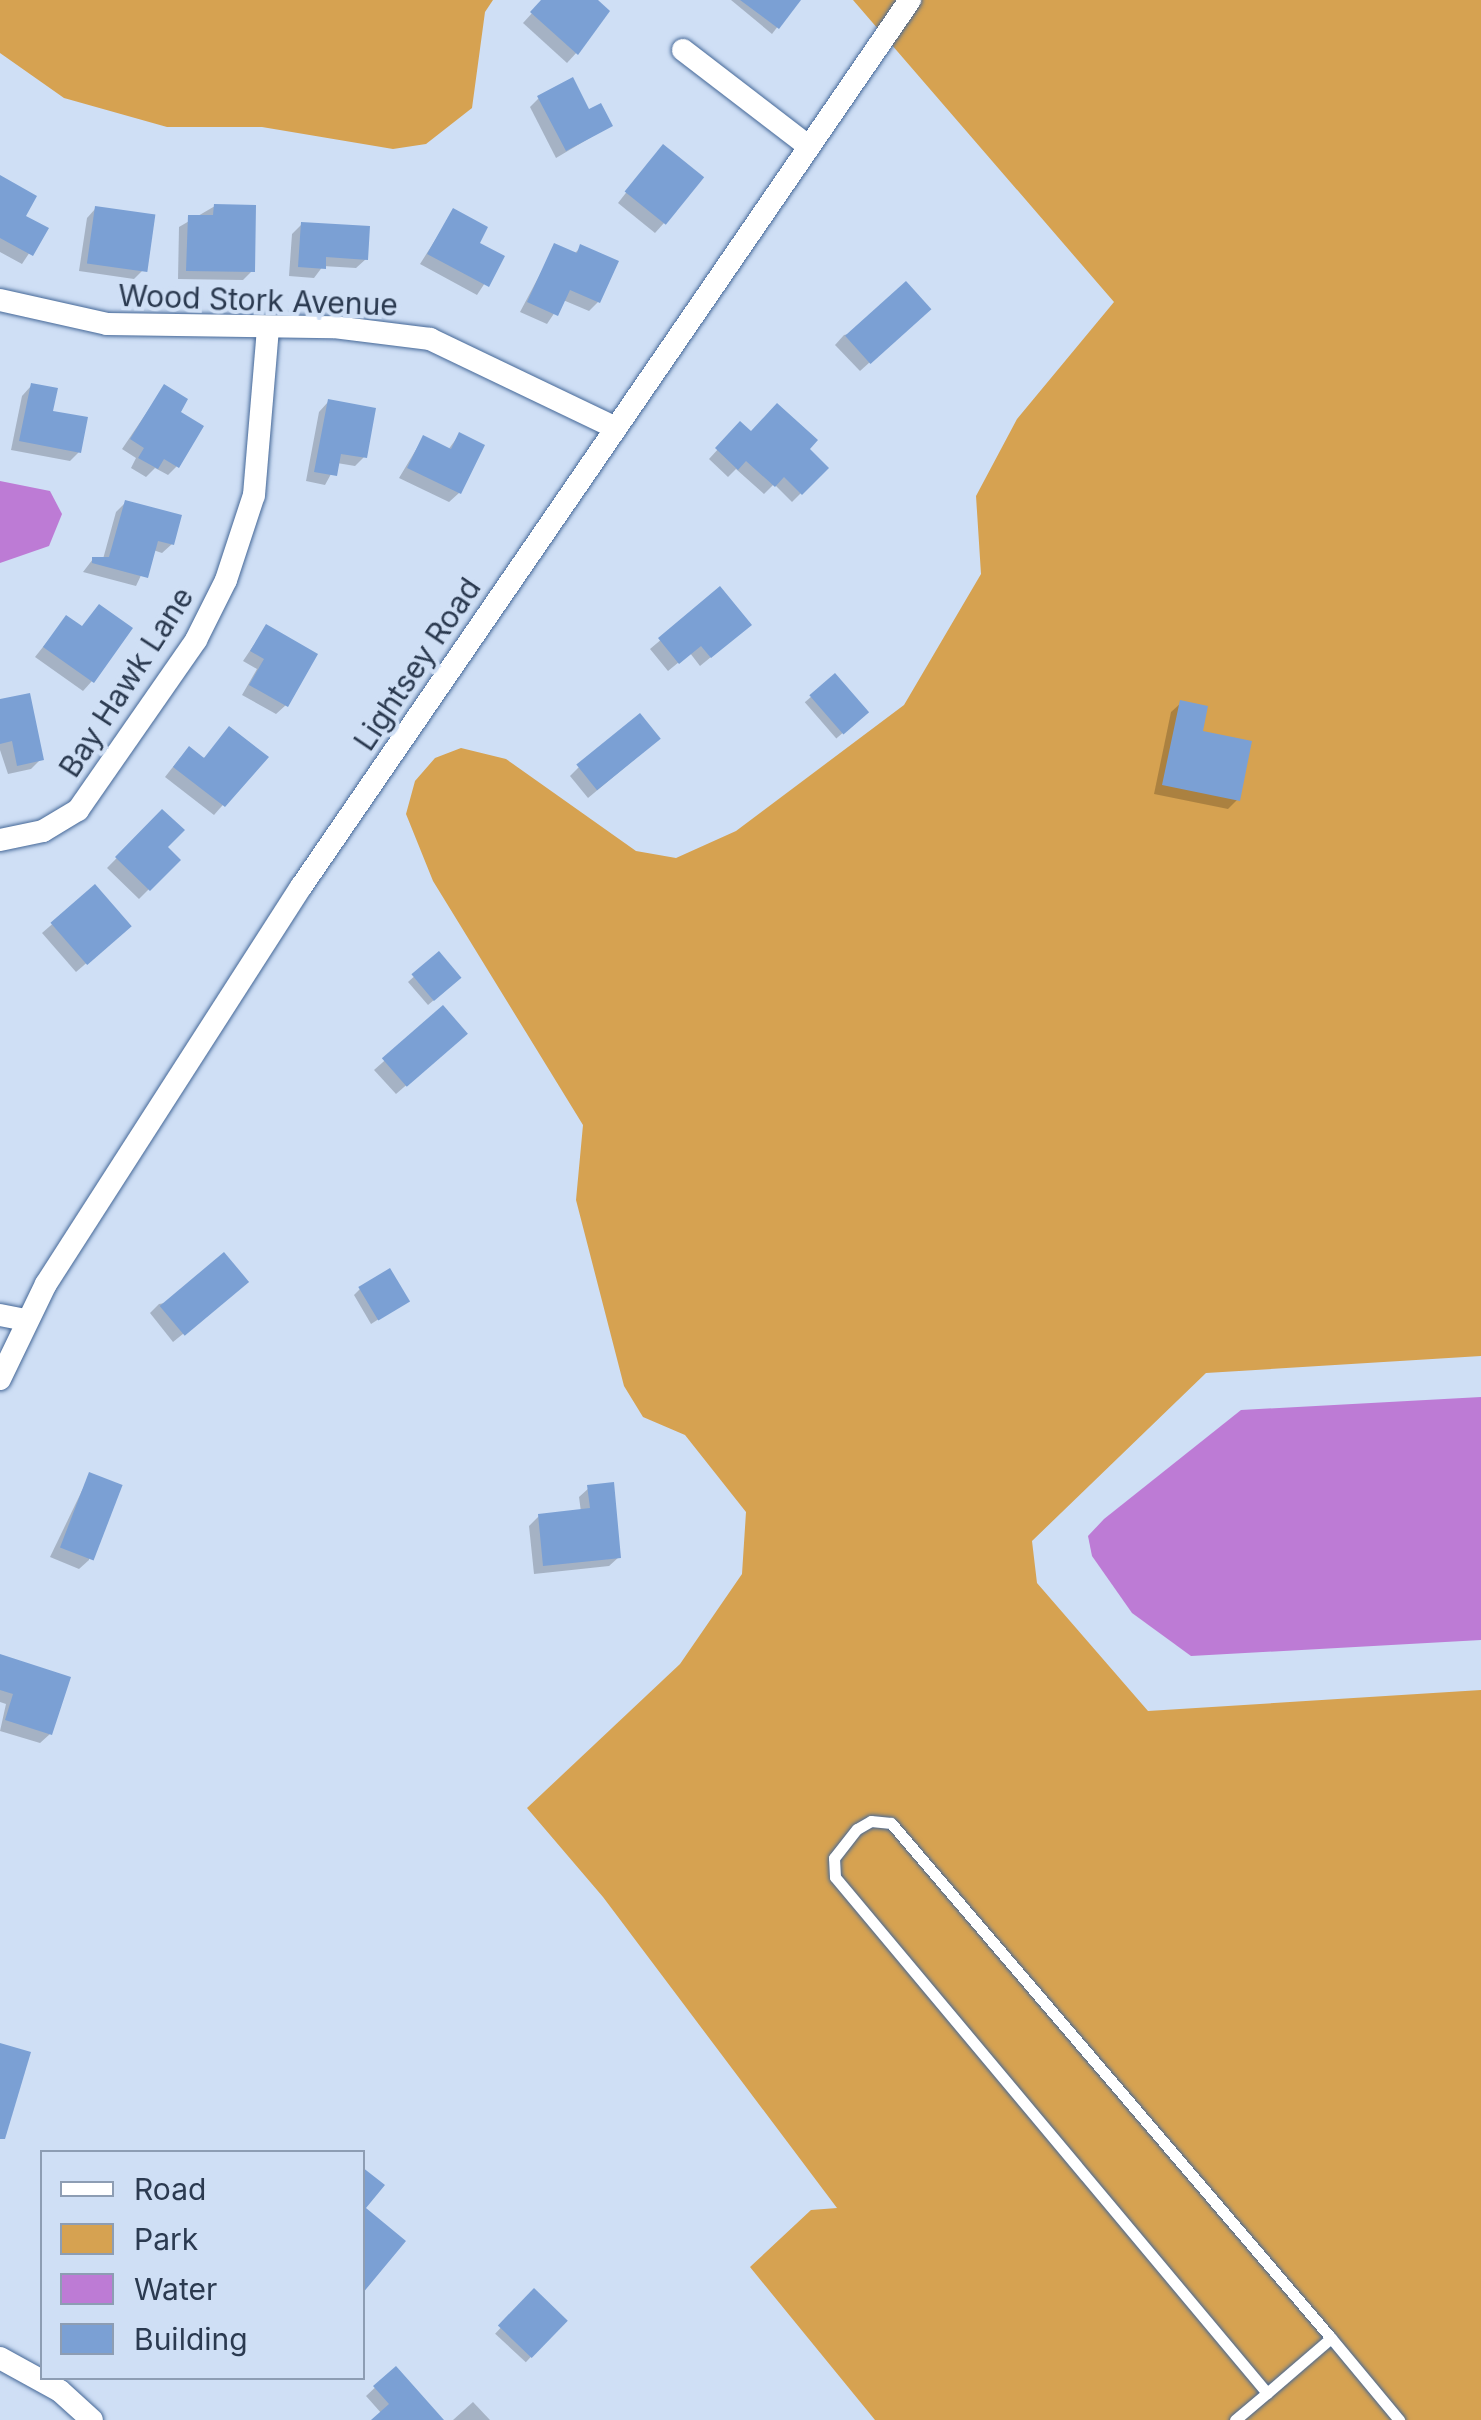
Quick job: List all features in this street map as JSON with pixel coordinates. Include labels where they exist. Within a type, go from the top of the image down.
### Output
[{"type":"street","name":"Lightsey Road","points":[[0,1379],[26,1320],[301,887],[910,0]]},
{"type":"street","points":[[683,50],[808,146]]},
{"type":"street","name":"Wood Stork Avenue","points":[[0,300],[107,324],[382,330],[430,339],[616,428]]},
{"type":"street","name":"Bay Hawk Lane","points":[[0,840],[43,831],[78,810],[196,640],[226,580],[254,495],[268,328]]},
{"type":"street","points":[[0,1314],[26,1320]]},
{"type":"street","points":[[0,2358],[60,2392],[92,2420]]},
{"type":"lane","points":[[1268,2393],[835,1877],[834,1858],[856,1829],[871,1821],[891,1823],[1399,2420]]},
{"type":"lane","points":[[1235,2420],[1331,2338]]},
{"type":"green space","points":[[0,0],[493,0],[485,12],[472,108],[426,144],[393,149],[262,127],[167,127],[64,98],[0,53]]},
{"type":"green space","points":[[853,0],[1481,0],[1481,1356],[1206,1373],[1032,1541],[1037,1583],[1148,1711],[1481,1690],[1481,2420],[875,2420],[750,2267],[811,2210],[837,2208],[603,1897],[527,1808],[680,1664],[742,1574],[746,1512],[685,1435],[643,1417],[624,1386],[576,1200],[583,1125],[433,881],[406,814],[415,781],[435,758],[461,748],[506,759],[636,851],[676,858],[736,831],[904,705],[981,574],[976,496],[1017,419],[1114,302]]},
{"type":"water","points":[[0,481],[50,491],[62,514],[49,546],[0,563]]},
{"type":"water","points":[[1481,1397],[1481,1640],[1191,1656],[1132,1613],[1092,1556],[1088,1536],[1104,1519],[1241,1410]]},
{"type":"building","points":[[541,0],[598,0],[610,11],[578,55],[530,12]]},
{"type":"building","points":[[740,0],[801,0],[779,29]]},
{"type":"building","points":[[573,77],[589,109],[601,103],[613,126],[566,151],[537,96]]},
{"type":"building","points":[[663,144],[704,177],[666,225],[625,191]]},
{"type":"building","points":[[0,175],[37,196],[26,216],[49,228],[33,256],[0,238]]},
{"type":"building","points":[[214,204],[256,205],[255,272],[186,271],[188,215],[213,215]]},
{"type":"building","points":[[95,206],[155,214],[147,272],[87,263]]},
{"type":"building","points":[[453,208],[488,227],[480,243],[505,256],[489,287],[427,254]]},
{"type":"building","points":[[301,222],[370,226],[368,260],[326,257],[326,269],[298,267]]},
{"type":"building","points":[[554,243],[577,253],[580,244],[619,261],[600,303],[570,290],[558,316],[527,302]]},
{"type":"building","points":[[906,281],[931,309],[870,364],[845,336]]},
{"type":"building","points":[[31,383],[58,388],[53,411],[88,417],[81,453],[19,441]]},
{"type":"building","points":[[164,384],[188,399],[181,412],[204,426],[179,468],[164,459],[158,469],[138,458],[144,448],[130,439]]},
{"type":"building","points":[[328,399],[376,408],[367,458],[341,454],[337,476],[314,472]]},
{"type":"building","points":[[777,403],[818,440],[810,449],[829,468],[802,495],[784,477],[775,487],[746,461],[738,470],[715,448],[740,421],[751,431]]},
{"type":"building","points":[[459,432],[485,445],[461,494],[407,468],[423,435],[451,449]]},
{"type":"building","points":[[125,500],[182,515],[174,545],[158,541],[148,578],[92,563],[92,557],[109,557]]},
{"type":"building","points":[[720,586],[752,625],[711,658],[701,646],[679,664],[658,638]]},
{"type":"building","points":[[99,604],[133,628],[94,683],[43,647],[66,615],[82,626]]},
{"type":"building","points":[[266,624],[318,654],[288,707],[249,685],[264,659],[250,651]]},
{"type":"building","points":[[835,673],[869,712],[843,735],[809,695]]},
{"type":"building","points":[[30,693],[44,760],[17,766],[12,741],[0,744],[0,699]]},
{"type":"building","points":[[1180,700],[1208,706],[1203,731],[1252,741],[1240,801],[1162,785]]},
{"type":"building","points":[[640,713],[661,739],[597,790],[576,765]]},
{"type":"building","points":[[229,726],[269,757],[225,807],[173,767],[189,746],[204,758]]},
{"type":"building","points":[[162,809],[185,830],[168,847],[181,860],[150,891],[115,857]]},
{"type":"building","points":[[95,884],[132,926],[87,965],[50,923]]},
{"type":"building","points":[[439,951],[461,978],[434,1001],[411,974]]},
{"type":"building","points":[[443,1005],[468,1034],[407,1087],[382,1058]]},
{"type":"building","points":[[224,1252],[249,1282],[185,1336],[160,1306]]},
{"type":"building","points":[[390,1268],[410,1301],[378,1320],[358,1287]]},
{"type":"building","points":[[89,1472],[123,1485],[94,1561],[60,1548]]},
{"type":"building","points":[[614,1482],[621,1558],[543,1566],[538,1514],[590,1508],[587,1485]]},
{"type":"building","points":[[0,1654],[71,1677],[52,1735],[5,1720],[13,1694],[0,1690]]},
{"type":"building","points":[[0,2043],[31,2052],[5,2139],[0,2139]]},
{"type":"building","points":[[365,2169],[385,2185],[366,2208],[406,2241],[365,2290]]},
{"type":"building","points":[[534,2288],[568,2321],[532,2358],[498,2325]]},
{"type":"building","points":[[396,2366],[444,2420],[371,2420],[389,2404],[373,2386]]}]
